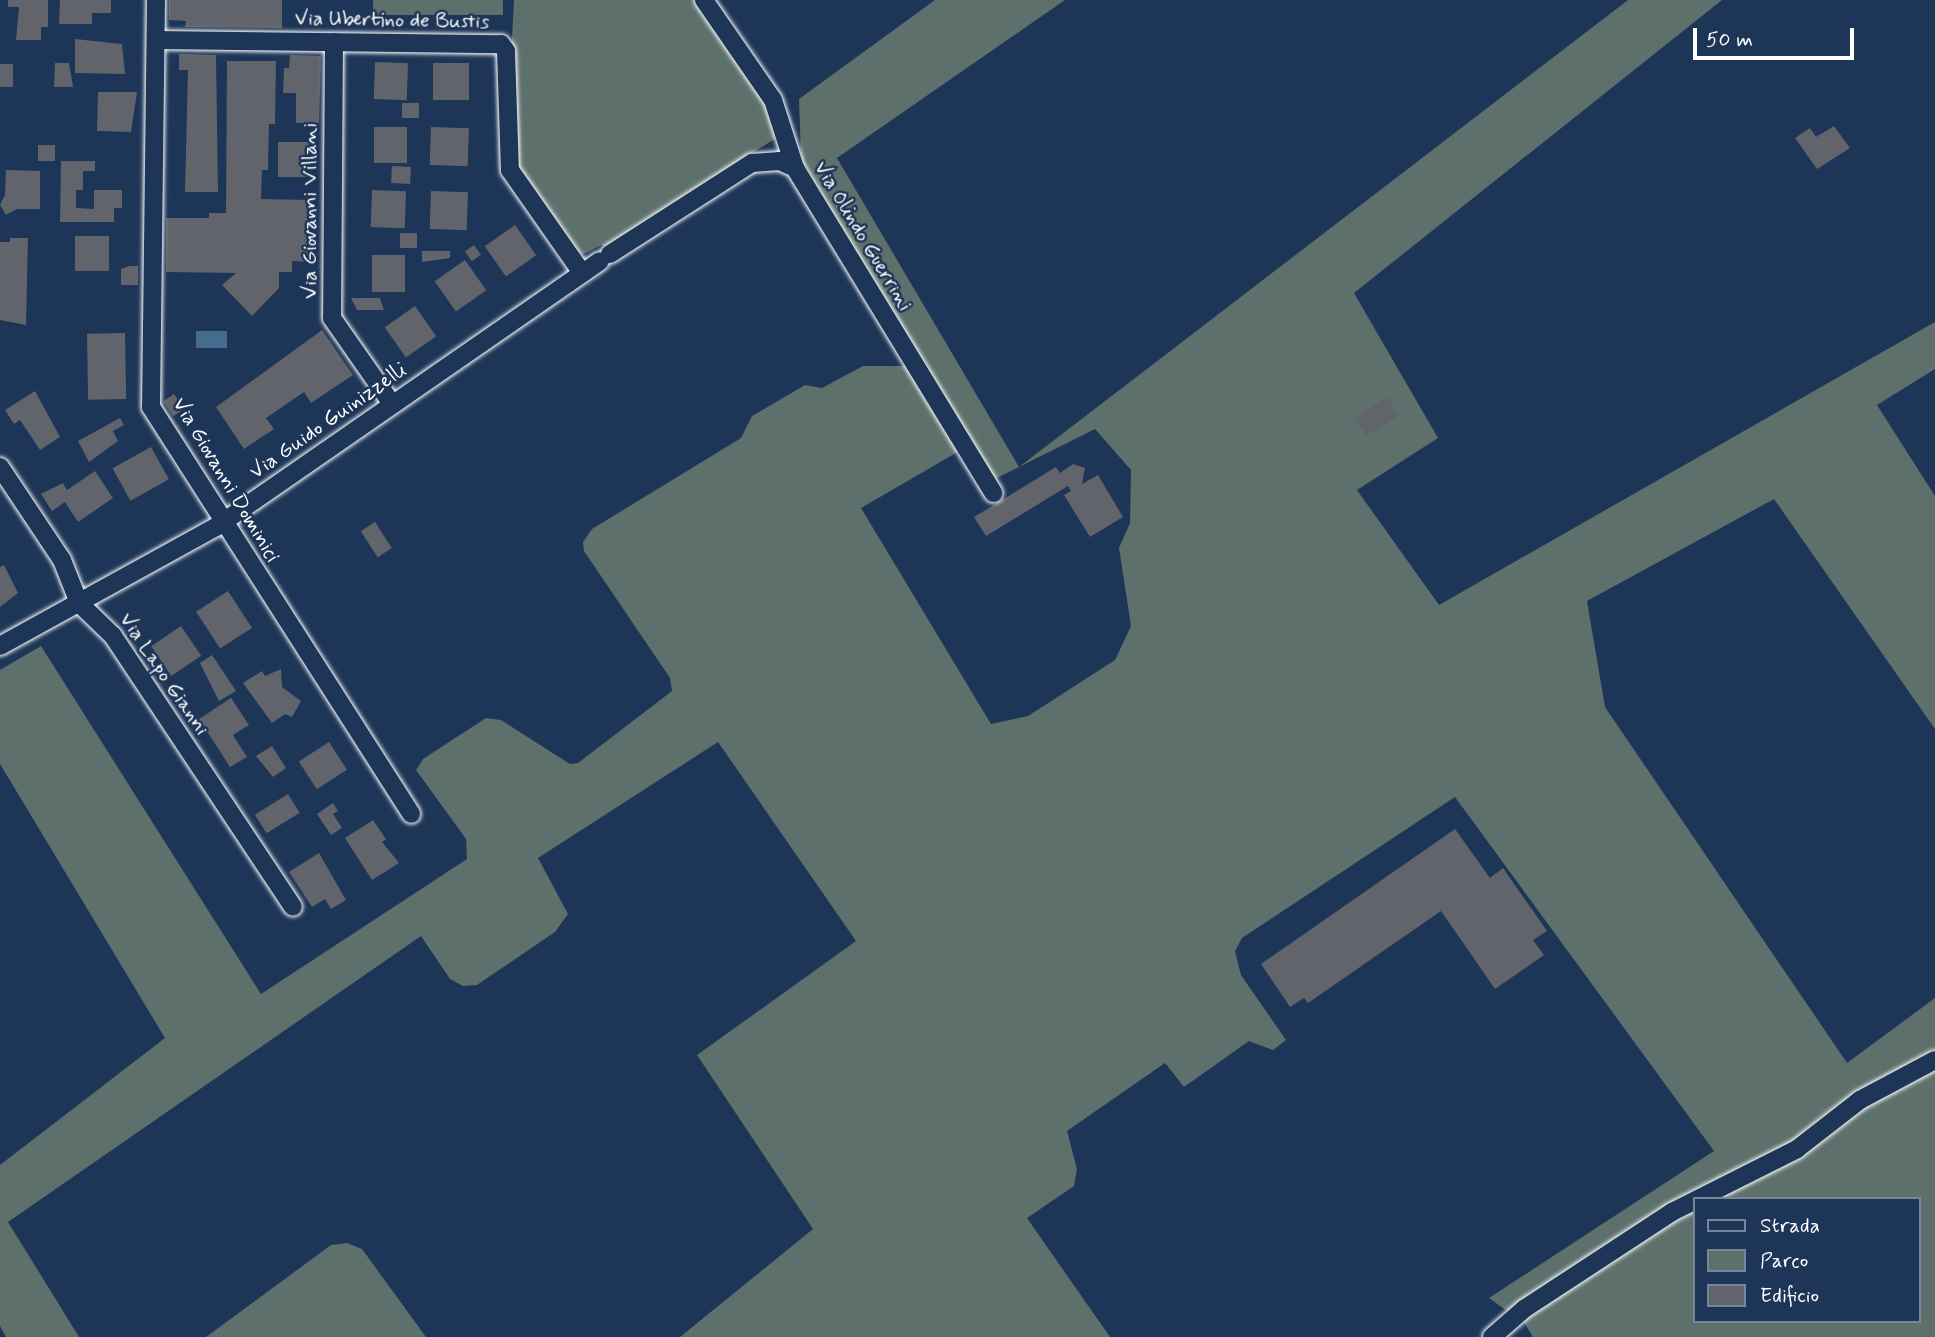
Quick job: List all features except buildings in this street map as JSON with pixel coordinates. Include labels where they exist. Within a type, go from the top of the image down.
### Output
[{"type":"street","name":"Via Giovanni Dominici","points":[[156,0],[151,404],[411,814]]},
{"type":"street","name":"Via Olindo Guerrini","points":[[704,0],[773,100],[795,168],[993,493]]},
{"type":"street","name":"Via Ubertino de Bustis","points":[[156,40],[501,44],[506,53],[510,170],[582,273]]},
{"type":"street","name":"Via Giovanni Villani","points":[[334,42],[332,318],[392,404]]},
{"type":"street","name":"Via Guido Guinizzelli","points":[[0,646],[224,521],[605,257],[752,163],[780,160],[795,168]]},
{"type":"street","name":"Via Lapo Gianni","points":[[0,467],[62,560],[79,603],[113,636],[293,907]]},
{"type":"street","points":[[1702,1197],[1797,1149],[1860,1100],[1935,1060]]},
{"type":"street","points":[[1492,1337],[1524,1309],[1672,1212],[1694,1201]]},
{"type":"green space","points":[[373,0],[503,0],[503,15],[373,15]]},
{"type":"green space","points":[[514,0],[694,0],[768,102],[779,136],[606,247],[601,245],[584,254],[572,250],[510,157],[507,137]]},
{"type":"green space","points":[[935,0],[1065,0],[837,158],[1019,467],[1628,0],[1722,0],[1354,293],[1438,438],[1357,490],[1439,605],[1935,322],[1935,369],[1877,405],[1935,496],[1935,729],[1774,499],[1587,601],[1605,707],[1847,1063],[1935,998],[1935,1337],[1533,1337],[1525,1324],[1489,1298],[1714,1151],[1455,797],[1242,938],[1235,951],[1241,975],[1286,1040],[1273,1050],[1249,1041],[1184,1087],[1165,1063],[1067,1131],[1077,1169],[1074,1186],[1027,1218],[1110,1337],[680,1337],[813,1229],[697,1055],[856,941],[718,742],[538,858],[568,914],[555,932],[477,985],[463,986],[450,979],[421,936],[8,1222],[79,1337],[6,1337],[0,1326],[0,1165],[165,1038],[0,764],[0,670],[41,646],[261,994],[467,859],[466,839],[416,770],[423,759],[486,718],[501,720],[570,764],[578,763],[672,691],[670,678],[584,551],[583,542],[592,529],[741,438],[752,416],[805,385],[822,388],[863,366],[920,366],[801,158],[799,99]],"holes":[[[1095,429],[1131,470],[1130,523],[1119,548],[1131,626],[1115,660],[1028,716],[991,724],[861,508],[973,443],[995,479]]]},
{"type":"green space","points":[[347,1243],[362,1249],[426,1337],[206,1337],[331,1245]]},
{"type":"water","points":[[196,331],[227,331],[227,348],[196,348]]}]
